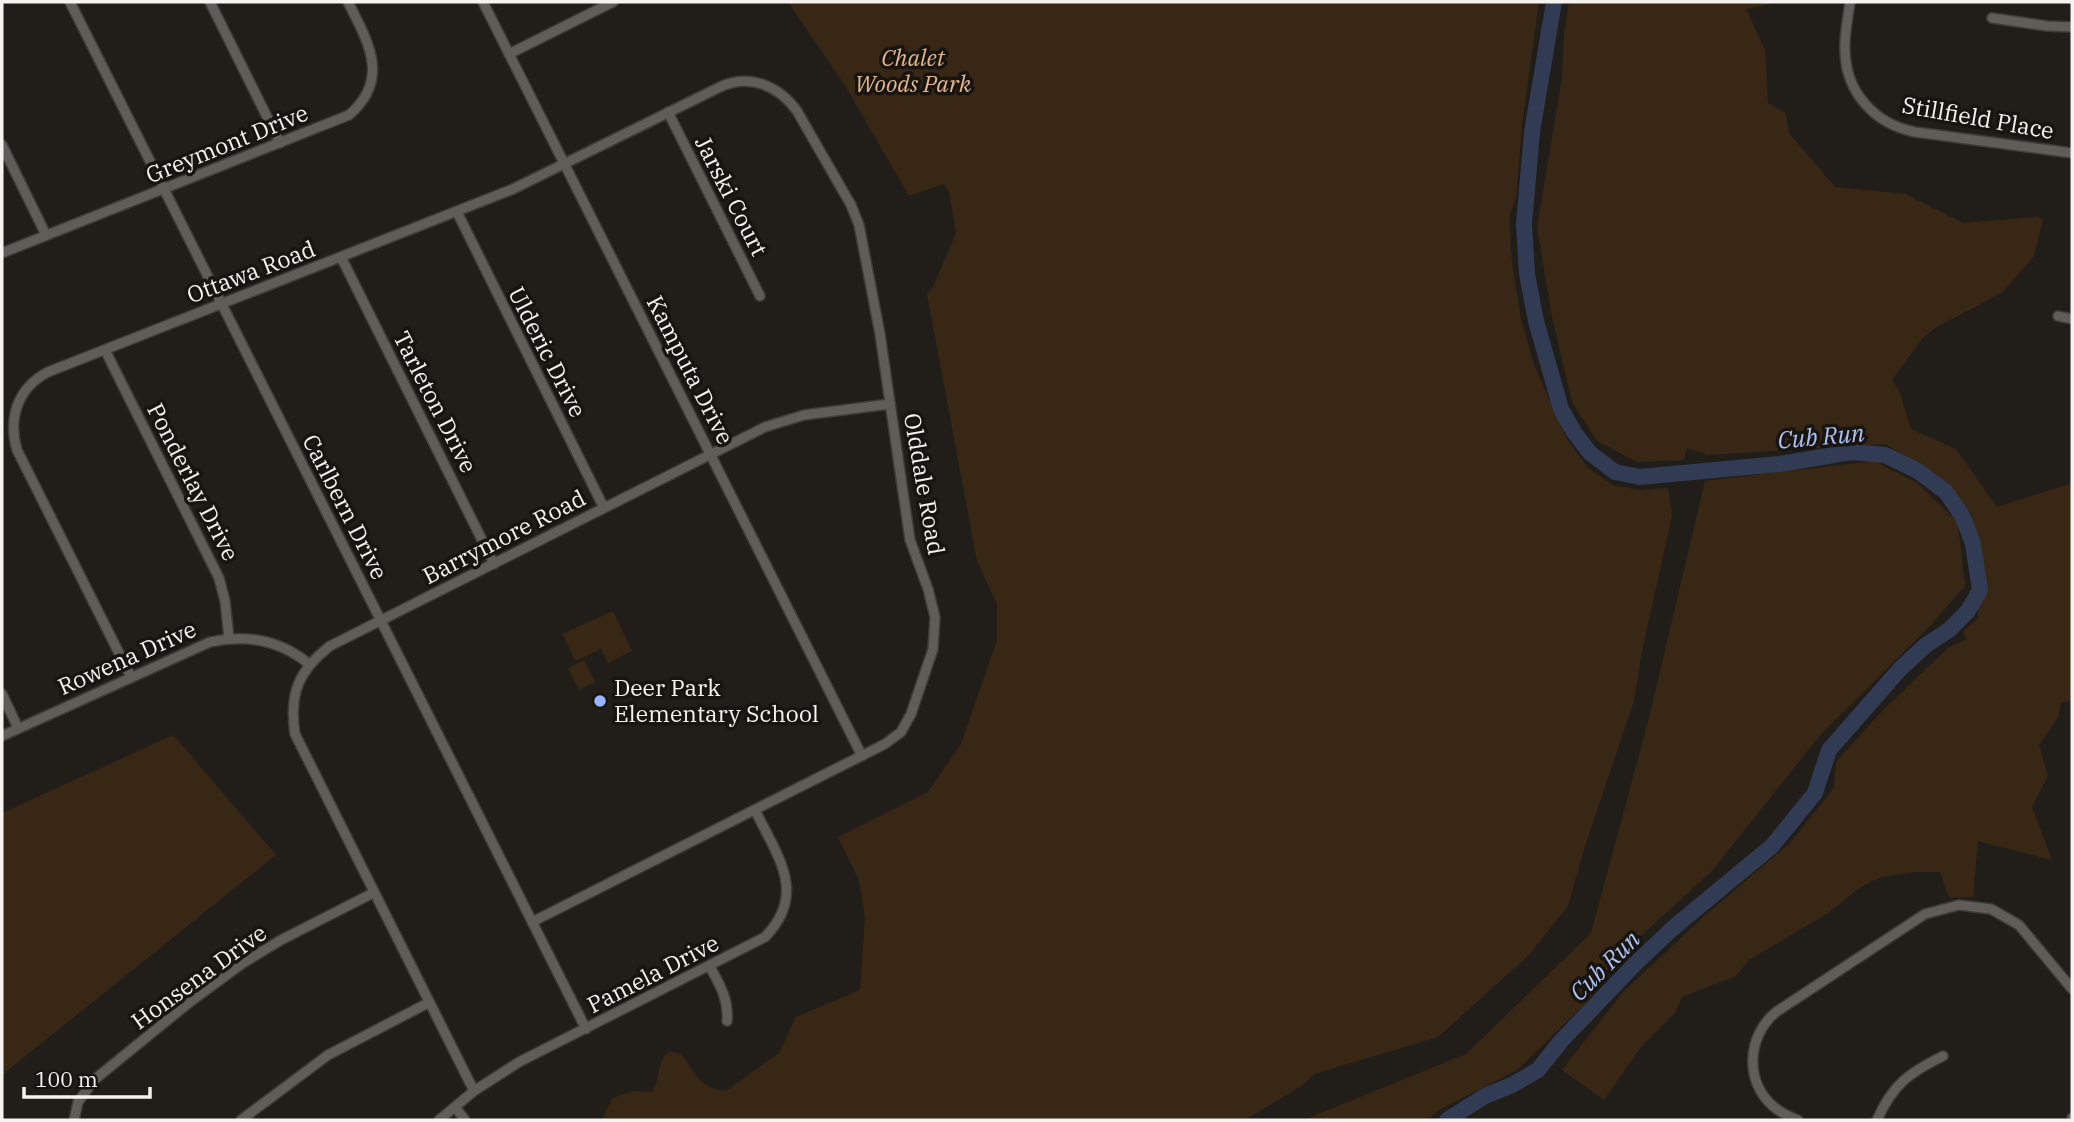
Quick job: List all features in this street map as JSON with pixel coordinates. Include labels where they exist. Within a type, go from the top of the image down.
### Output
[{"type":"street","name":"Carlbern Drive","points":[[70,2],[586,1029]]},
{"type":"street","points":[[210,2],[280,143]]},
{"type":"street","name":"Greymont Drive","points":[[2,253],[339,120],[356,109],[371,84],[373,56],[348,2]]},
{"type":"street","name":"Kamputa Drive","points":[[483,2],[862,756]]},
{"type":"street","points":[[509,54],[611,2]]},
{"type":"street","name":"Stillfield Place","points":[[1850,2],[1845,44],[1848,74],[1861,99],[1883,120],[1916,132],[2072,153]]},
{"type":"street","points":[[1992,18],[2072,27]]},
{"type":"street","name":"Ottawa Road","points":[[131,677],[17,450],[13,430],[17,404],[33,382],[48,372],[513,189],[722,86],[740,81],[762,84],[782,94]]},
{"type":"street","name":"Olddale Road","points":[[533,922],[891,740],[907,722],[930,659],[935,637],[931,600],[909,540],[878,320],[859,225],[797,111],[782,94]]},
{"type":"street","name":"Jarski Court","points":[[668,113],[760,296]]},
{"type":"street","points":[[2,145],[46,235]]},
{"type":"street","name":"Ulderic Drive","points":[[457,212],[604,508]]},
{"type":"street","name":"Tarleton Drive","points":[[341,257],[494,564]]},
{"type":"street","points":[[2058,316],[2072,319]]},
{"type":"street","name":"Ponderlay Drive","points":[[105,350],[219,578],[225,601],[229,638]]},
{"type":"street","name":"Barrymore Road","points":[[474,1091],[295,734],[292,716],[294,698],[299,681],[309,664],[330,646],[765,427],[788,419],[890,404]]},
{"type":"street","name":"Rowena Drive","points":[[2,736],[204,644],[229,638],[257,639],[280,645],[309,664]]},
{"type":"street","points":[[2,694],[18,728]]},
{"type":"street","name":"Pamela Drive","points":[[439,1120],[474,1091],[519,1062],[765,937],[775,927],[786,905],[788,887],[786,873],[755,810]]},
{"type":"street","name":"Honsena Drive","points":[[74,1120],[78,1102],[94,1080],[243,962],[373,893]]},
{"type":"street","points":[[1798,1120],[1776,1109],[1768,1101],[1755,1078],[1753,1055],[1761,1028],[1776,1012],[1925,914],[1959,905],[1981,906],[2003,914],[2025,932],[2072,989]]},
{"type":"street","points":[[710,967],[725,995],[728,1006],[727,1021]]},
{"type":"street","points":[[241,1120],[328,1055],[428,1003]]},
{"type":"street","points":[[1877,1120],[1889,1095],[1904,1078],[1943,1056]]},
{"type":"street","points":[[455,1108],[465,1120]]},
{"type":"green space","name":"Chalet Woods Park","points":[[788,2],[1539,2],[1522,125],[1516,198],[1509,217],[1512,262],[1521,319],[1534,365],[1567,439],[1588,468],[1613,485],[1640,490],[1668,488],[1672,516],[1642,651],[1634,701],[1585,846],[1568,906],[1528,956],[1438,1037],[1314,1074],[1303,1085],[1245,1120],[602,1120],[612,1098],[634,1091],[652,1092],[662,1060],[671,1051],[681,1054],[709,1087],[726,1091],[779,1053],[796,1017],[860,990],[865,917],[859,880],[838,837],[928,792],[961,744],[997,640],[997,604],[977,561],[927,294],[933,287],[956,233],[949,192],[944,184],[909,196],[846,87]]},
{"type":"green space","points":[[1569,2],[1780,2],[1746,9],[1765,50],[1768,103],[1786,113],[1789,133],[1835,187],[1905,194],[1963,223],[2037,217],[2043,219],[2034,256],[2003,292],[1935,328],[1922,339],[1892,380],[1899,390],[1911,429],[1956,449],[1997,507],[2072,483],[2072,701],[2061,703],[2059,716],[2039,745],[2048,776],[2032,807],[2052,860],[1978,841],[1973,897],[1949,898],[1940,872],[1914,872],[1879,878],[1859,888],[1830,912],[1749,960],[1736,976],[1682,997],[1675,1013],[1641,1047],[1604,1100],[1562,1070],[1623,992],[1702,918],[1790,843],[1834,788],[1836,762],[1884,709],[1948,648],[1966,639],[1963,631],[1978,618],[1972,526],[1966,518],[1973,515],[1938,477],[1885,444],[1709,455],[1687,448],[1684,460],[1637,462],[1597,441],[1572,402],[1552,317],[1537,227],[1562,77]]},
{"type":"green space","points":[[1874,461],[1917,483],[1958,522],[1965,586],[1927,629],[1821,734],[1711,872],[1619,956],[1584,1005],[1517,1070],[1441,1109],[1426,1120],[1303,1120],[1466,1054],[1591,933],[1648,722],[1705,481]]},
{"type":"green space","points":[[613,611],[632,651],[608,663],[601,649],[576,661],[562,634]]},
{"type":"green space","points":[[584,660],[595,682],[579,690],[568,668]]},
{"type":"green space","points":[[173,735],[276,855],[2,1075],[2,813]]},
{"type":"waterway","name":"Cub Run","points":[[1447,1120],[1485,1096],[1538,1070],[1561,1041],[1635,964],[1673,928],[1772,846],[1815,793],[1829,750],[1900,669],[1926,645],[1949,630],[1968,611],[1980,590],[1973,544],[1963,517],[1946,492],[1918,471],[1885,455],[1852,452],[1780,464],[1640,477],[1615,472],[1590,453],[1574,432],[1561,409],[1536,321],[1527,274],[1524,224],[1532,132],[1554,2]]},
{"type":"place","name":"Deer Park Elementary School","points":[[600,701]]}]
